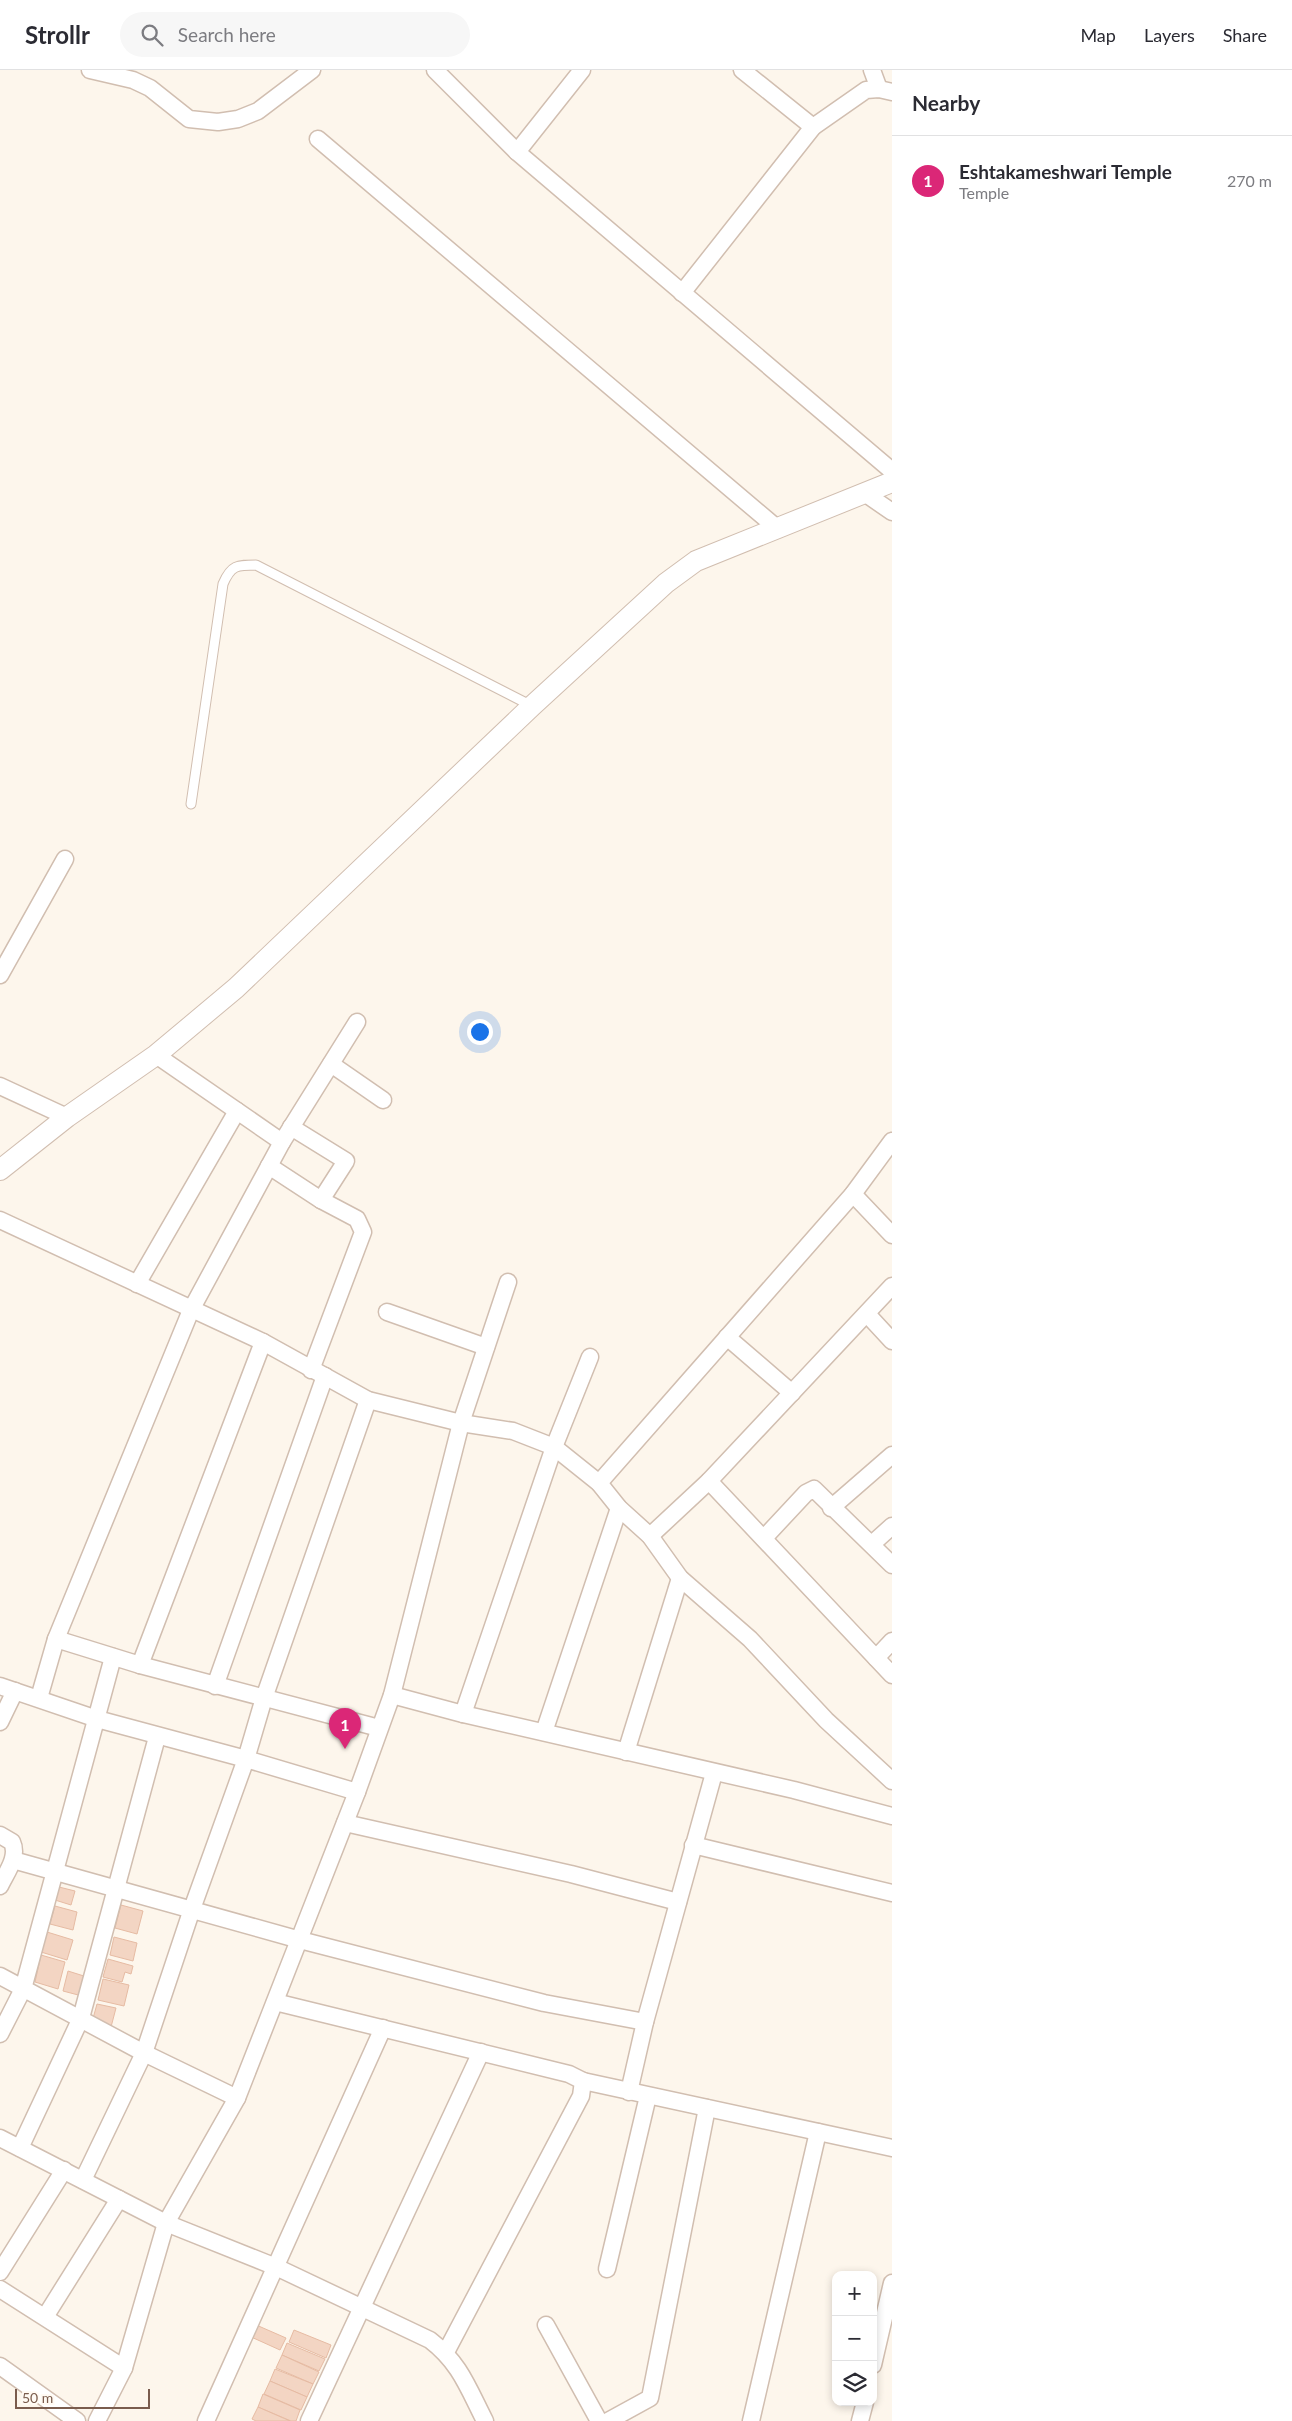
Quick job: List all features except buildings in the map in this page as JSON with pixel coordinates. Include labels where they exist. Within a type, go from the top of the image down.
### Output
[{"type":"street","points":[[90,70],[133,80],[150,88],[189,119],[218,122],[238,119],[258,111],[312,70]]},
{"type":"street","points":[[435,70],[517,152],[892,471]]},
{"type":"street","points":[[517,152],[582,70]]},
{"type":"street","points":[[742,70],[812,126]]},
{"type":"street","points":[[872,70],[885,90]]},
{"type":"street","points":[[682,293],[812,126],[866,90],[885,90]]},
{"type":"street","points":[[318,139],[778,529]]},
{"type":"street","points":[[0,1170],[67,1117],[156,1056],[236,988],[532,706],[666,583],[696,561],[892,482]]},
{"type":"street","points":[[866,494],[892,512]]},
{"type":"street","points":[[0,975],[65,859]]},
{"type":"street","points":[[38,1698],[56,1639],[191,1310],[282,1142],[357,1022]]},
{"type":"street","points":[[156,1056],[282,1142]]},
{"type":"street","points":[[330,1064],[383,1100]]},
{"type":"street","points":[[0,1086],[67,1117]]},
{"type":"street","points":[[137,1284],[237,1110]]},
{"type":"street","points":[[291,1127],[346,1161],[345,1166],[321,1200]]},
{"type":"street","points":[[599,1482],[853,1194],[892,1141]]},
{"type":"street","points":[[215,1686],[363,1232],[357,1219],[321,1200],[269,1166]]},
{"type":"street","points":[[853,1194],[892,1235]]},
{"type":"street","points":[[0,1220],[263,1342],[368,1400],[461,1423],[513,1431],[554,1447],[599,1482],[619,1508],[650,1536],[680,1578],[750,1639],[826,1720],[892,1782]]},
{"type":"street","points":[[97,2421],[124,2368],[166,2223],[237,2098],[357,1792],[392,1695],[461,1423],[508,1282]]},
{"type":"street","points":[[650,1536],[709,1481],[892,1286]]},
{"type":"street","points":[[387,1312],[486,1347]]},
{"type":"street","points":[[867,1314],[892,1341]]},
{"type":"street","points":[[727,1337],[792,1394]]},
{"type":"street","points":[[140,1665],[263,1342]]},
{"type":"street","points":[[463,1714],[554,1447],[590,1357]]},
{"type":"street","points":[[82,2180],[144,2054],[192,1909],[246,1759],[264,1698],[368,1400]]},
{"type":"street","points":[[831,1508],[890,1459]]},
{"type":"street","points":[[709,1481],[892,1675]]},
{"type":"street","points":[[764,1538],[809,1490],[817,1491],[831,1508],[872,1544],[892,1566]]},
{"type":"street","points":[[544,1732],[619,1508]]},
{"type":"street","points":[[872,1544],[892,1526]]},
{"type":"street","points":[[626,1752],[680,1578]]},
{"type":"street","points":[[56,1639],[215,1686],[379,1728]]},
{"type":"street","points":[[876,1658],[892,1641]]},
{"type":"street","points":[[0,2034],[23,1989],[113,1657]]},
{"type":"street","points":[[0,1722],[8,1689],[97,1719],[158,1737],[246,1759],[357,1792]]},
{"type":"street","points":[[392,1695],[463,1714],[892,1816]]},
{"type":"street","points":[[20,2148],[81,2018],[118,1890],[158,1737]]},
{"type":"street","points":[[629,2092],[645,2022],[714,1773]]},
{"type":"street","points":[[345,1823],[561,1872],[678,1902]]},
{"type":"street","points":[[0,1835],[12,1842],[14,1850],[13,1860],[0,1886]]},
{"type":"street","points":[[693,1845],[892,1893]]},
{"type":"street","points":[[13,1860],[300,1940],[544,2003],[645,2022]]},
{"type":"street","points":[[0,1976],[81,2018],[144,2054],[237,2098]]},
{"type":"street","points":[[275,2002],[569,2074],[583,2082],[892,2148]]},
{"type":"street","points":[[206,2421],[384,2028]]},
{"type":"street","points":[[309,2421],[481,2052]]},
{"type":"street","points":[[446,2352],[581,2096],[583,2082]]},
{"type":"street","points":[[607,2269],[648,2096]]},
{"type":"street","points":[[608,2421],[650,2398],[707,2108]]},
{"type":"street","points":[[751,2421],[818,2132]]},
{"type":"street","points":[[0,2138],[166,2223],[276,2267],[430,2340],[446,2352],[456,2364],[485,2421]]},
{"type":"street","points":[[0,2272],[64,2170]]},
{"type":"street","points":[[45,2317],[119,2199]]},
{"type":"street","points":[[874,2361],[892,2283]]},
{"type":"street","points":[[0,2289],[124,2368]]},
{"type":"street","points":[[546,2325],[600,2421]]},
{"type":"street","points":[[0,2366],[77,2421]]},
{"type":"street","points":[[860,2421],[864,2406]]},
{"type":"lane","points":[[191,804],[223,584],[228,572],[239,565],[256,565],[532,706]]},
{"type":"place","name":"Eshtakameshwari Temple","points":[[345,1749]]}]
